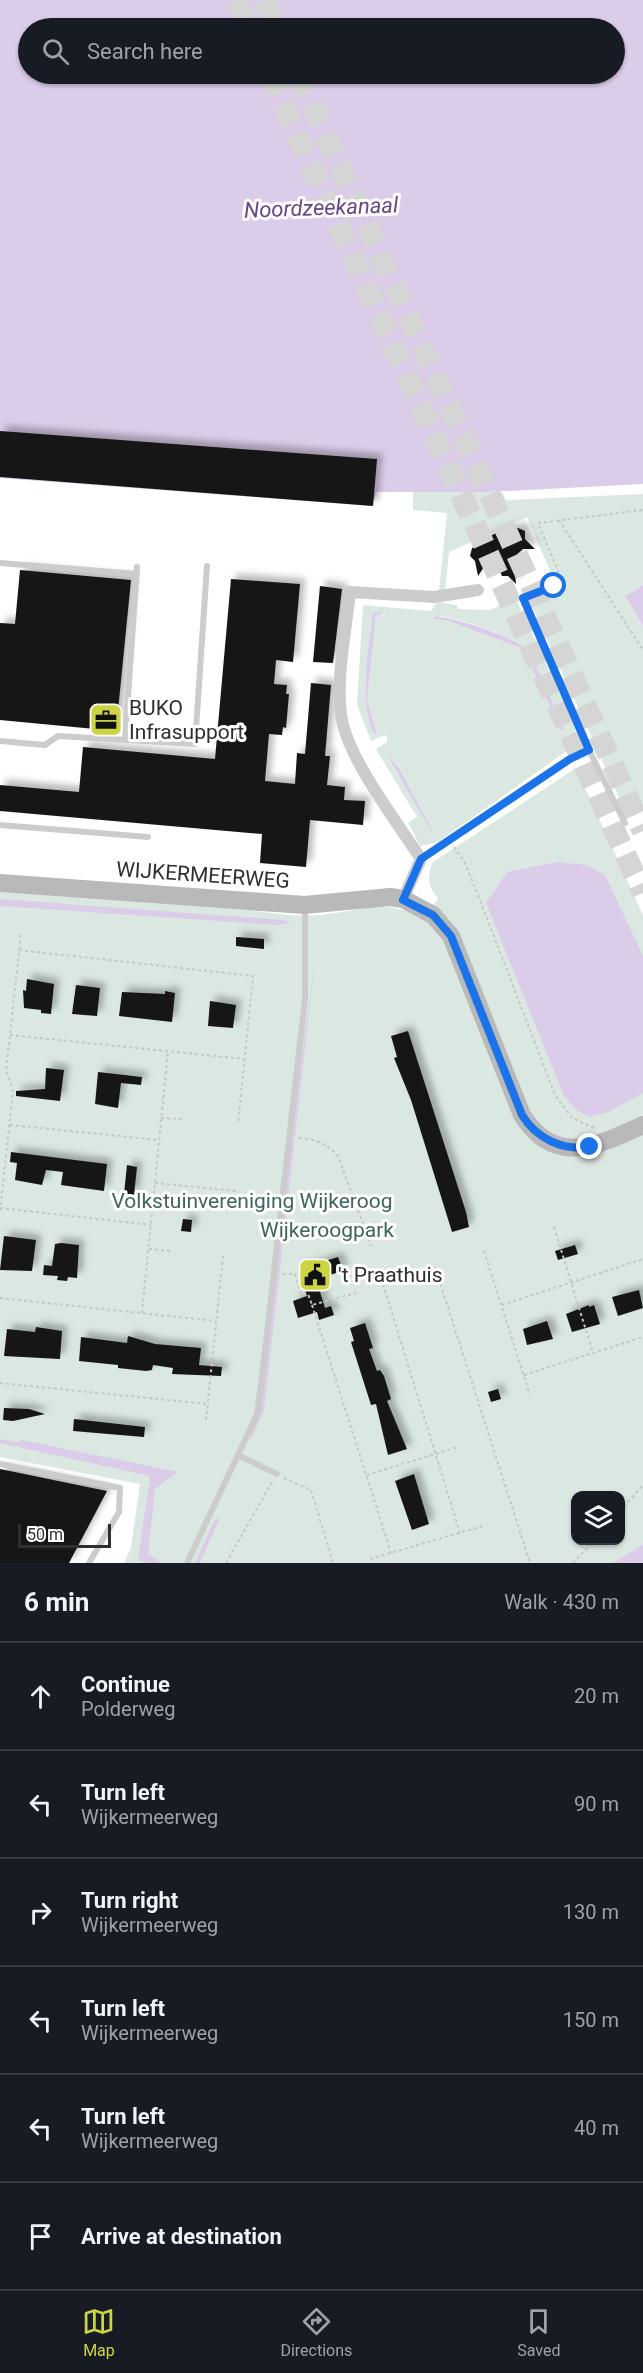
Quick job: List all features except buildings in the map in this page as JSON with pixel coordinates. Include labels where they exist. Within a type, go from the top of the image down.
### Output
[{"type":"street","points":[[403,900],[421,859],[353,749],[341,716],[342,675],[350,592],[434,597],[478,590]]},
{"type":"street","name":"WIJKERMEERWEG","points":[[0,883],[304,905],[378,897],[403,900],[433,915],[451,936],[522,1115],[530,1126],[552,1142],[583,1148],[596,1145],[643,1125]]},
{"type":"lane","points":[[0,563],[137,570],[125,740]]},
{"type":"lane","points":[[0,741],[45,745],[58,736],[195,744],[207,566]]},
{"type":"lane","points":[[523,598],[589,750],[625,824]]},
{"type":"lane","points":[[421,859],[570,759],[589,750]]},
{"type":"lane","points":[[0,825],[148,837]]},
{"type":"lane","points":[[187,1563],[258,1412],[305,999],[307,950],[304,905]]},
{"type":"lane","points":[[238,1455],[277,1474]]},
{"type":"lane","points":[[0,1464],[120,1488],[119,1512],[89,1563]]},
{"type":"path","points":[[523,598],[562,582],[538,523],[643,510]]},
{"type":"path","points":[[559,520],[643,650]]},
{"type":"path","points":[[449,840],[464,861],[555,1095],[572,1118],[600,1131]]},
{"type":"path","points":[[21,934],[6,1070],[13,1091],[0,1210],[151,1225]]},
{"type":"path","points":[[19,950],[253,976],[238,1124]]},
{"type":"path","points":[[10,1035],[244,1059]]},
{"type":"path","points":[[142,1313],[168,1052]]},
{"type":"path","points":[[161,1118],[182,1119]]},
{"type":"path","points":[[9,1125],[159,1140]]},
{"type":"path","points":[[299,1138],[315,1139],[330,1147],[338,1156],[370,1246]]},
{"type":"path","points":[[155,1183],[236,1191]]},
{"type":"path","points":[[554,1227],[593,1353]]},
{"type":"path","points":[[149,1249],[170,1251]]},
{"type":"path","points":[[484,1251],[530,1395]]},
{"type":"path","points":[[206,1420],[224,1256]]},
{"type":"path","points":[[501,1305],[643,1259]]},
{"type":"path","points":[[435,1267],[530,1563]]},
{"type":"path","points":[[274,1274],[295,1274],[301,1295],[308,1294],[392,1553]]},
{"type":"path","points":[[383,1284],[460,1533]]},
{"type":"path","points":[[312,1305],[356,1293]]},
{"type":"path","points":[[0,1298],[216,1321]]},
{"type":"path","points":[[524,1375],[643,1337]]},
{"type":"path","points":[[0,1383],[207,1404]]},
{"type":"path","points":[[367,1475],[458,1447]]},
{"type":"path","points":[[226,1563],[277,1474],[310,1490],[333,1563]]},
{"type":"path","points":[[625,1506],[643,1485]]},
{"type":"path","points":[[370,1559],[483,1526]]},
{"type":"path","points":[[573,1563],[590,1545]]},
{"type":"green space","points":[[413,492],[502,492],[506,500],[643,494],[643,585],[625,596],[643,626],[643,802],[625,811],[526,593],[554,580],[527,517],[449,552],[445,591],[439,591],[447,513],[413,510]]},
{"type":"green space","points":[[515,597],[575,725],[576,734],[568,750],[438,842],[420,846],[408,823],[417,817],[376,749],[387,742],[387,737],[385,735],[371,741],[357,705],[363,605],[431,611],[437,602],[457,605],[458,609],[491,610]],"holes":[[[385,612],[385,615],[376,614],[367,700],[377,734],[373,733],[369,719],[365,690],[374,613]],[[435,616],[487,629],[525,648],[531,654],[563,729],[558,724],[523,649],[449,621],[435,619]],[[386,756],[399,768],[433,831]]]},
{"type":"green space","name":"Volkstuinvereniging Wijkeroog","points":[[576,768],[643,915],[643,1563],[124,1563],[131,1548],[140,1484],[0,1457],[0,886],[240,908],[289,915],[319,915],[384,907],[409,912],[423,919],[438,899],[432,890],[429,873],[433,862]]},
{"type":"water","name":"Noordzeekanaal","points":[[0,0],[643,0],[643,484],[487,492],[377,492],[372,506],[0,478]]},
{"type":"water","points":[[643,585],[643,626],[625,596]]},
{"type":"water","points":[[374,613],[387,613],[376,615],[367,700],[377,734],[373,733],[369,719],[365,690],[372,617]]},
{"type":"water","points":[[435,616],[487,629],[525,648],[531,654],[564,729],[561,730],[523,649],[449,621],[435,619]]},
{"type":"water","points":[[387,756],[399,768],[433,831],[431,830]]},
{"type":"water","points":[[557,862],[587,865],[605,875],[643,956],[643,1093],[608,1112],[589,1117],[575,1109],[564,1096],[486,903],[507,872]]},
{"type":"water","points":[[0,899],[284,920],[291,923],[276,925],[0,906]]},
{"type":"water","points":[[315,959],[264,1410],[250,1442]]},
{"type":"water","points":[[0,1439],[17,1442],[22,1440],[178,1472],[155,1489],[148,1554],[161,1563],[145,1563],[138,1559],[150,1476],[0,1443]]},
{"type":"water","points":[[220,1518],[200,1563],[195,1563],[215,1519]]},
{"type":"water","points":[[642,1545],[643,1563],[614,1563]]},
{"type":"tunnel","points":[[236,0],[244,18]]},
{"type":"tunnel","points":[[265,0],[273,18]]},
{"type":"tunnel","points":[[274,84],[643,893]]},
{"type":"tunnel","points":[[303,84],[643,831]]},
{"type":"place","name":"BUKO Infrasupport","points":[[106,720]]},
{"type":"place","name":"'t Praathuis","points":[[315,1275]]},
{"type":"route","points":[[554,586],[523,598],[589,750],[570,759],[421,859],[412,873],[403,900],[433,915],[451,936],[522,1115],[530,1126],[540,1135],[563,1146],[590,1147]]},
{"type":"park label","name":"Wijkeroogpark","points":[[327,1230]]}]
